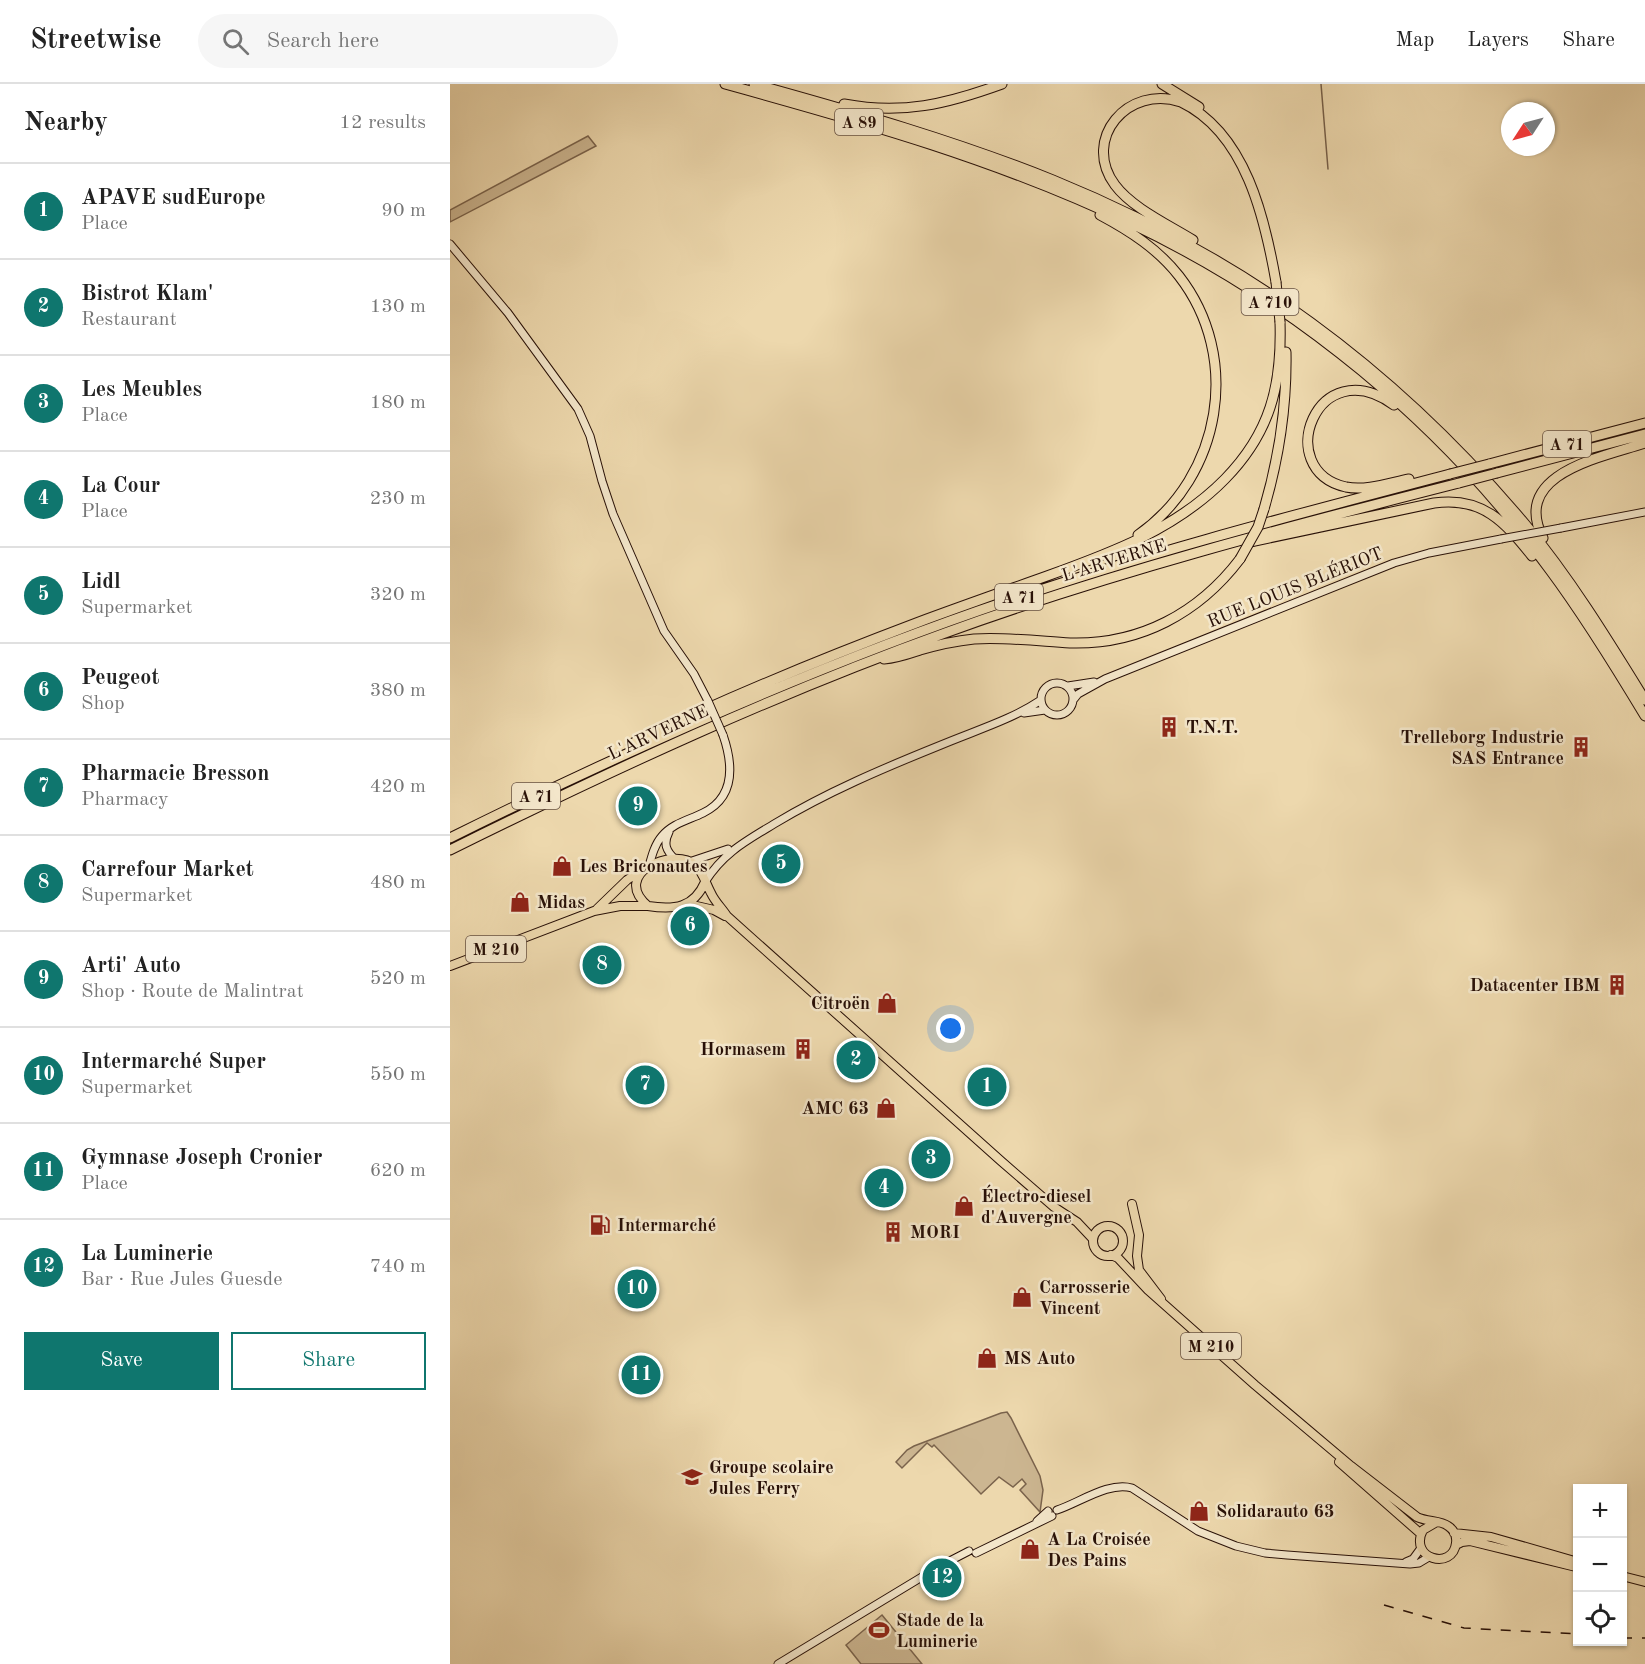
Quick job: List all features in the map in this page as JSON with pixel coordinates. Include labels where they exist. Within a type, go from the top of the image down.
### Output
[{"type":"highway","name":"A 89","points":[[725,84],[918,140],[1050,188]]},
{"type":"highway","points":[[754,84],[800,97],[810,96],[868,108],[903,109],[941,104],[1002,84]]},
{"type":"highway","points":[[870,661],[893,659],[936,645],[975,639],[1007,638],[1090,642],[1117,639],[1140,633],[1176,618],[1216,588],[1240,559],[1255,532],[1272,483],[1282,432],[1286,391],[1279,284],[1266,212],[1244,159],[1228,135],[1208,114],[1184,96],[1162,84]]},
{"type":"highway","name":"A 710","points":[[800,97],[939,139],[1053,180],[1153,225],[1228,266],[1318,326],[1398,390],[1470,461],[1527,526],[1589,612],[1645,700]]},
{"type":"highway","points":[[1228,266],[1201,245],[1135,203],[1119,190],[1112,180],[1105,163],[1104,141],[1113,120],[1130,104],[1150,97],[1164,97],[1181,102],[1206,120],[1226,141],[1245,170],[1254,194],[1279,284]]},
{"type":"highway","name":"A 710","points":[[1050,188],[1158,236],[1258,294],[1337,350],[1393,397],[1460,462],[1512,520],[1557,579],[1645,716]]},
{"type":"highway","points":[[1050,188],[1130,232],[1164,258],[1187,286],[1199,308],[1207,329],[1215,363],[1216,396],[1211,432],[1187,486],[1167,510],[1141,533],[1086,562]]},
{"type":"highway","points":[[603,764],[610,755],[676,722],[787,674],[921,622],[1117,551],[1184,513],[1223,481],[1244,458],[1263,426],[1276,391],[1283,324]]},
{"type":"highway","points":[[1425,428],[1388,400],[1376,394],[1366,391],[1347,391],[1330,397],[1318,407],[1309,425],[1308,447],[1312,461],[1322,474],[1331,481],[1346,487],[1368,488],[1422,476],[1450,474]]},
{"type":"highway","name":"L'ARVERNE","points":[[450,838],[603,764],[789,682],[1004,602],[1179,547],[1645,423]]},
{"type":"highway","name":"L'ARVERNE","points":[[450,850],[704,730],[870,661],[1048,597],[1238,540],[1645,434]]},
{"type":"highway","points":[[1553,562],[1552,553],[1541,535],[1536,515],[1538,502],[1548,484],[1576,466],[1645,443]]},
{"type":"highway","points":[[1238,540],[1251,543],[1434,503],[1471,504],[1489,512],[1511,531],[1593,633]]},
{"type":"main road","points":[[450,244],[508,313],[578,409],[587,427],[613,514],[664,631],[694,674],[729,752],[731,767],[725,790],[710,808],[682,821],[663,835],[637,880],[640,898],[648,906],[669,908],[688,904],[714,910],[727,916]]},
{"type":"main road","name":"RUE LOUIS BLÉRIOT","points":[[1105,679],[1394,563],[1447,549],[1645,512]]},
{"type":"main road","points":[[1105,679],[1078,694],[1071,707],[1062,714],[1053,714],[1046,710],[1041,700],[1048,686],[1058,682],[1075,687],[1105,679]]},
{"type":"main road","points":[[1068,686],[1074,699]]},
{"type":"main road","points":[[689,862],[720,853],[742,843],[816,799],[861,778],[1010,717],[1041,700]]},
{"type":"main road","points":[[1010,717],[1046,710]]},
{"type":"main road","points":[[670,829],[665,845],[676,860]]},
{"type":"main road","points":[[688,904],[698,896],[705,882],[723,858],[742,843]]},
{"type":"main road","points":[[646,867],[676,860],[689,862],[696,866],[727,916],[1054,1207],[1077,1222],[1093,1239],[1101,1254],[1111,1255],[1121,1247],[1122,1237],[1117,1229],[1077,1222]]},
{"type":"main road","name":"M 210","points":[[594,911],[627,880],[646,867]]},
{"type":"main road","name":"M 210","points":[[450,966],[594,911],[620,906],[648,906]]},
{"type":"main road","points":[[1132,1204],[1139,1235],[1137,1257],[1139,1270],[1165,1306]]},
{"type":"main road","points":[[1093,1239],[1101,1228]]},
{"type":"main road","name":"M 210","points":[[1121,1247],[1131,1270]]},
{"type":"main road","name":"M 210","points":[[1111,1255],[1118,1258],[1165,1306],[1421,1534]]},
{"type":"main road","name":"M 210","points":[[1294,1419],[1417,1517],[1435,1523]]},
{"type":"main road","points":[[784,1664],[973,1552],[1052,1512],[1074,1505],[1107,1488],[1119,1486],[1127,1487],[1198,1531],[1236,1546],[1265,1553],[1415,1564],[1430,1557]]},
{"type":"main road","points":[[1403,1562],[1413,1559],[1421,1548],[1421,1534],[1426,1527],[1435,1523],[1446,1525],[1454,1533],[1491,1537],[1573,1561]]},
{"type":"main road","points":[[1454,1533],[1455,1545]]},
{"type":"main road","points":[[1421,1548],[1430,1557],[1438,1559],[1447,1557],[1455,1545],[1470,1541],[1573,1566]]},
{"type":"main road","points":[[778,1664],[940,1566],[973,1552]]},
{"type":"main road","points":[[1627,1578],[1645,1582]]},
{"type":"shaded area","points":[[588,136],[596,146],[450,222],[450,210]]},
{"type":"shaded area","points":[[1007,1412],[1040,1476],[1043,1490],[1040,1512],[1020,1490],[1026,1484],[1022,1479],[1013,1487],[999,1477],[981,1494],[934,1445],[932,1447],[927,1443],[902,1468],[896,1462],[914,1446]]},
{"type":"shaded area","name":"Stade de la Luminerie","points":[[882,1615],[922,1664],[861,1664],[846,1645]]},
{"type":"waterway","points":[[1321,84],[1328,169]]},
{"type":"railway","points":[[1384,1605],[1464,1628],[1573,1634]]},
{"type":"railway","points":[[1627,1638],[1645,1638]]},
{"type":"place","name":"T.N.T.","points":[[1169,727]]},
{"type":"place","name":"Trelleborg Industrie SAS Entrance","points":[[1581,747]]},
{"type":"place","name":"Arti' Auto","points":[[638,806]]},
{"type":"place","name":"Lidl","points":[[781,864]]},
{"type":"place","name":"Les Briconautes","points":[[562,866]]},
{"type":"place","name":"Midas","points":[[520,902]]},
{"type":"place","name":"Peugeot","points":[[690,926]]},
{"type":"place","name":"Carrefour Market","points":[[602,965]]},
{"type":"place","name":"Datacenter IBM","points":[[1617,985]]},
{"type":"place","name":"Citroën","points":[[887,1003]]},
{"type":"place","name":"Hormasem","points":[[803,1049]]},
{"type":"place","name":"Bistrot Klam'","points":[[856,1060]]},
{"type":"place","name":"Pharmacie Bresson","points":[[645,1085]]},
{"type":"place","name":"APAVE sudEurope","points":[[987,1087]]},
{"type":"place","name":"AMC 63","points":[[886,1108]]},
{"type":"place","name":"Les Meubles","points":[[931,1159]]},
{"type":"place","name":"La Cour","points":[[884,1188]]},
{"type":"place","name":"Électro-diesel d'Auvergne","points":[[964,1206]]},
{"type":"place","name":"Intermarché","points":[[600,1225]]},
{"type":"place","name":"MORI","points":[[893,1232]]},
{"type":"place","name":"Intermarché Super","points":[[637,1289]]},
{"type":"place","name":"Carrosserie Vincent","points":[[1022,1297]]},
{"type":"place","name":"MS Auto","points":[[987,1358]]},
{"type":"place","name":"Gymnase Joseph Cronier","points":[[641,1375]]},
{"type":"place","name":"Groupe scolaire Jules Ferry","points":[[692,1477]]},
{"type":"place","name":"Solidarauto 63","points":[[1199,1511]]},
{"type":"place","name":"A La Croisée Des Pains","points":[[1030,1549]]},
{"type":"place","name":"La Luminerie","points":[[942,1578]]},
{"type":"place","name":"Stade de la Luminerie","points":[[879,1630]]}]
